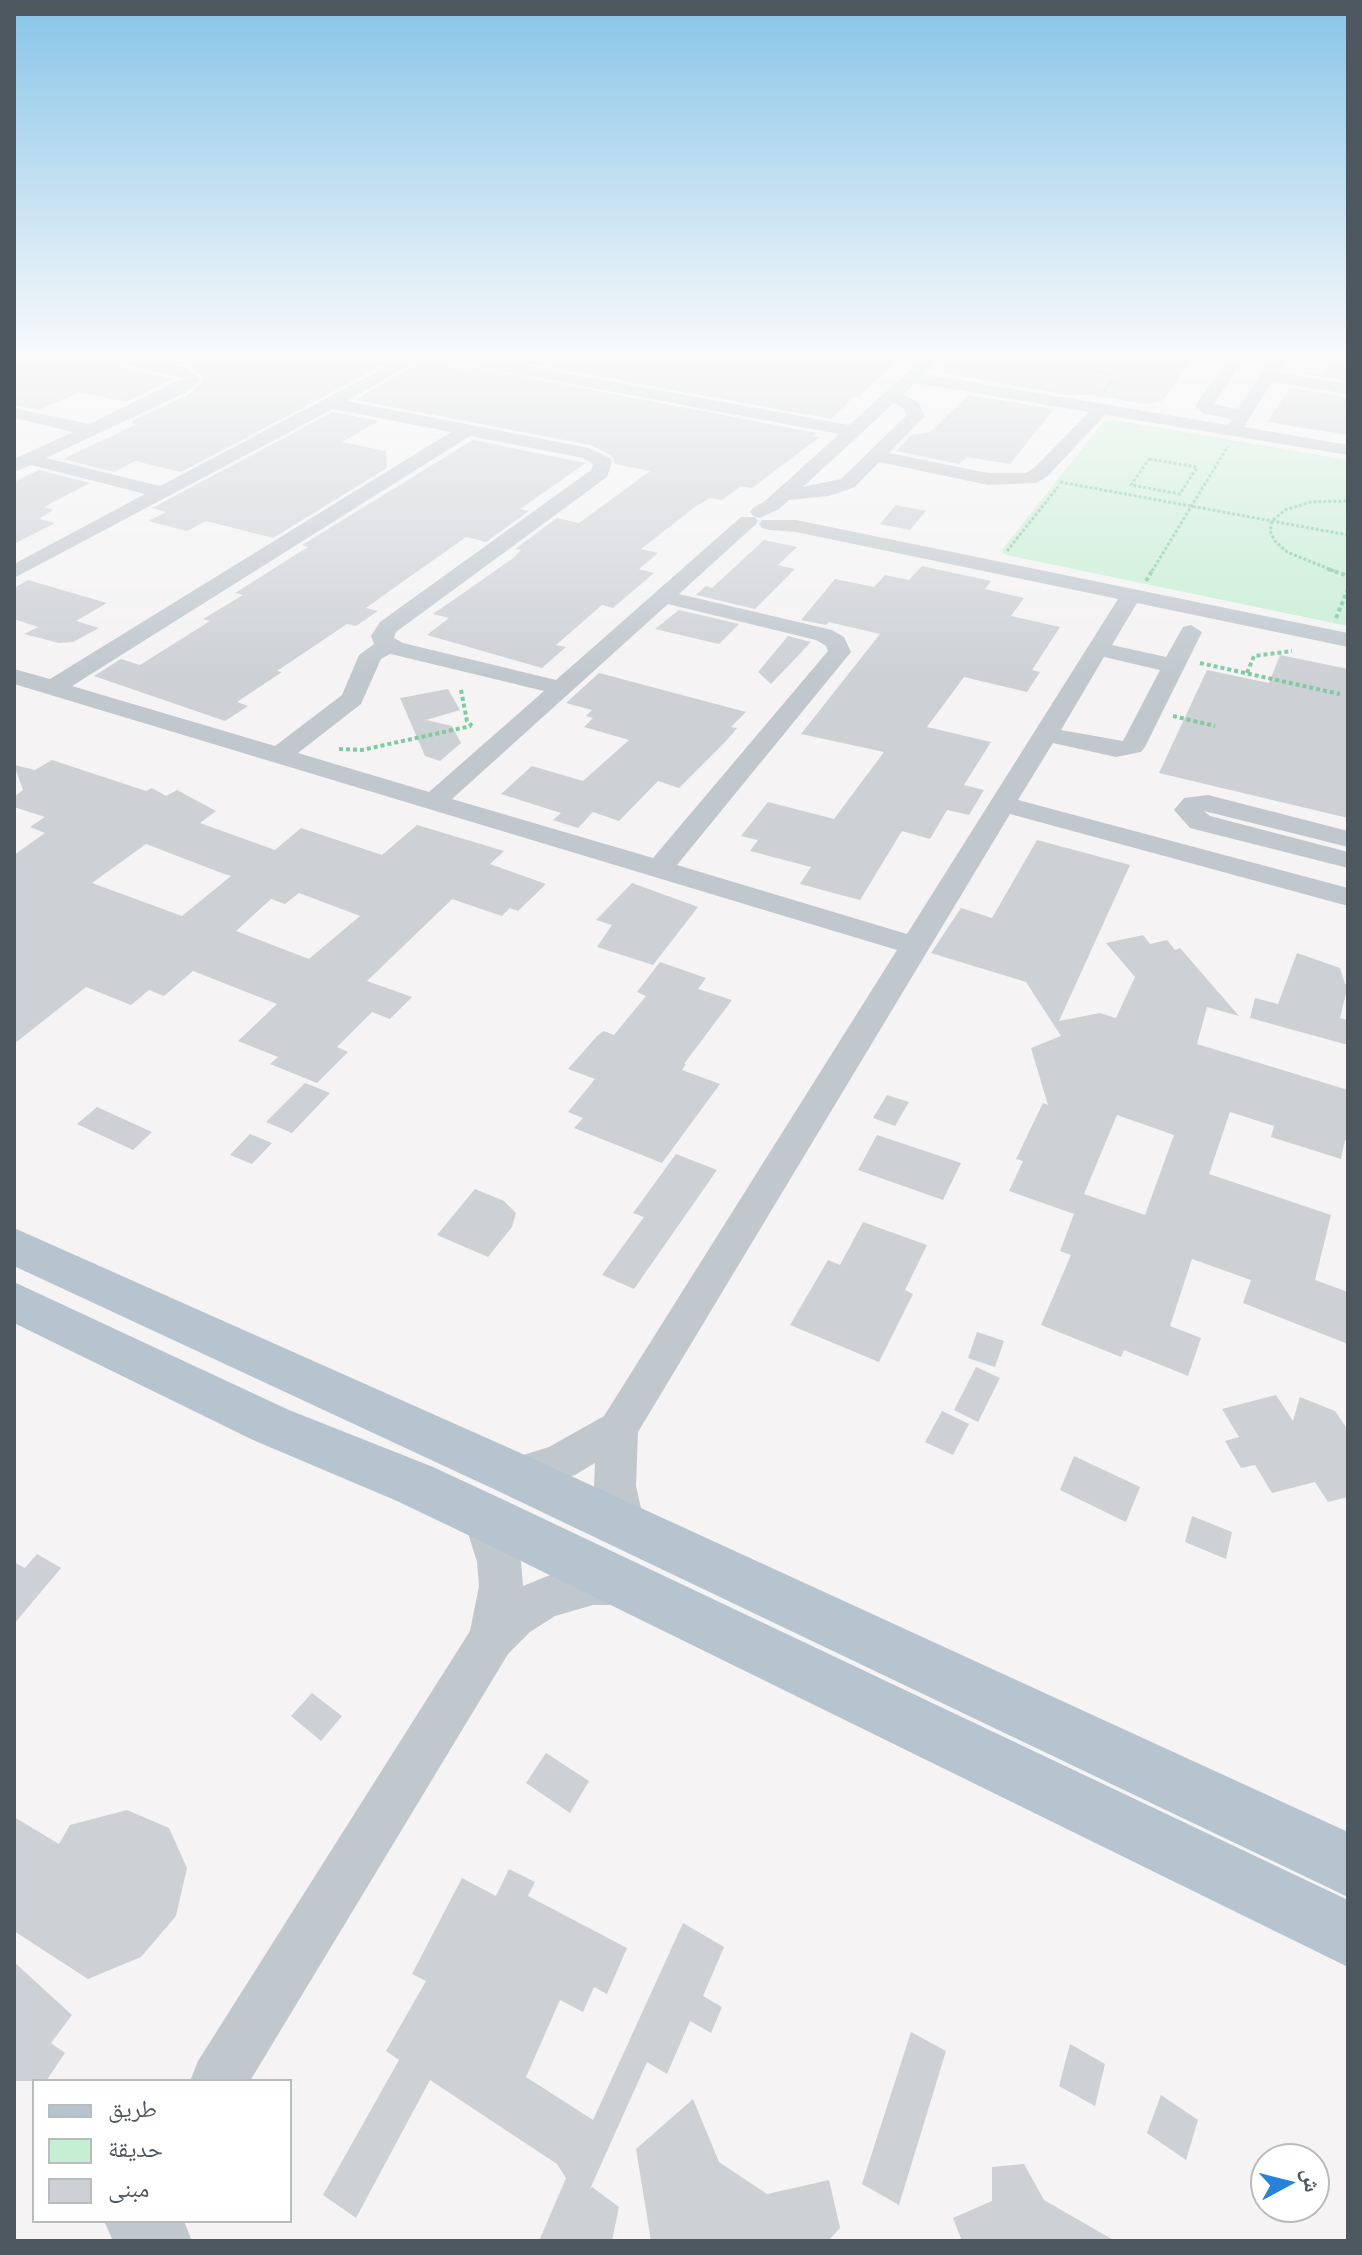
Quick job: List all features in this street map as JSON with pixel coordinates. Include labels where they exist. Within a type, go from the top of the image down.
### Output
[{"type":"main road","points":[[14,1246],[501,1496],[622,1584],[1348,1934]]},
{"type":"main road","points":[[14,1301],[271,1425],[415,1484],[501,1496],[623,1526],[1348,1865]]},
{"type":"street","points":[[40,466],[163,493]]},
{"type":"street","points":[[14,572],[213,466]]},
{"type":"street","points":[[52,688],[409,466]]},
{"type":"street","points":[[562,688],[388,645],[382,636],[388,627],[600,473],[605,466]]},
{"type":"street","points":[[432,803],[665,597],[768,517],[818,466]]},
{"type":"street","points":[[768,517],[821,492],[842,486],[864,466]]},
{"type":"street","points":[[925,466],[998,481],[1036,476],[1045,466]]},
{"type":"street","points":[[768,517],[1341,632]]},
{"type":"street","points":[[623,1526],[614,1476],[618,1429],[1002,804],[1138,589]]},
{"type":"street","points":[[659,869],[840,652],[836,642],[824,635],[665,597]]},
{"type":"street","points":[[1046,734],[1110,749],[1127,749],[1135,745],[1191,632]]},
{"type":"street","points":[[278,756],[352,699],[371,655],[388,645]]},
{"type":"street","points":[[1098,649],[1176,662]]},
{"type":"street","points":[[14,676],[915,946]]},
{"type":"street","points":[[1348,839],[1208,803],[1193,804],[1187,810],[1200,822],[1348,860]]},
{"type":"street","points":[[1002,804],[1348,897]]},
{"type":"street","points":[[492,1638],[501,1586],[501,1496],[618,1429]]},
{"type":"street","points":[[219,2079],[492,1638],[514,1617],[539,1601],[565,1590],[593,1584],[622,1584]]},
{"type":"street","points":[[119,2241],[132,2223]]},
{"type":"street","points":[[136,2223],[162,2241]]},
{"type":"path","points":[[1144,466],[1131,485],[1180,494],[1197,467],[1192,466]]},
{"type":"path","points":[[1138,589],[1216,466]]},
{"type":"path","points":[[1036,476],[1348,535]]},
{"type":"path","points":[[1011,554],[1007,550],[1062,482]]},
{"type":"path","points":[[1141,497],[1151,488]]},
{"type":"path","points":[[1348,501],[1297,505],[1272,521],[1270,531],[1275,541],[1287,552],[1327,571],[1348,576]]},
{"type":"path","points":[[1341,632],[1348,589]]},
{"type":"path","points":[[1247,673],[1254,656],[1296,651]]},
{"type":"path","points":[[1176,662],[1247,673],[1340,694]]},
{"type":"path","points":[[461,690],[471,726]]},
{"type":"path","points":[[1152,711],[1215,726]]},
{"type":"path","points":[[302,738],[339,749],[362,750],[471,726],[507,737]]},
{"type":"green space","points":[[1068,466],[1348,466],[1348,626],[1006,555],[1001,551]]},
{"type":"building","points":[[91,466],[125,466],[114,472]]},
{"type":"building","points":[[157,466],[192,466],[181,472]]},
{"type":"building","points":[[231,466],[387,466],[273,538],[206,521],[187,531],[148,521],[166,512],[152,508]]},
{"type":"building","points":[[430,466],[581,466],[520,509],[529,511],[486,542],[466,537],[366,608],[378,611],[356,626],[347,624],[277,671],[282,672],[237,702],[248,706],[225,721],[94,676],[121,659],[140,665],[210,621],[203,619],[243,595],[235,593],[308,547],[302,545]]},
{"type":"building","points":[[626,466],[781,466],[752,488],[741,486],[722,500],[710,498],[641,549],[658,553],[639,569],[654,573],[613,608],[602,605],[556,645],[566,647],[542,668],[427,635],[449,618],[433,614],[512,559],[521,550],[515,549],[557,518],[579,523],[650,471]]},
{"type":"building","points":[[39,470],[90,483],[44,507],[53,510],[39,519],[55,523],[14,544],[14,482]]},
{"type":"building","points":[[896,505],[926,511],[910,530],[880,524]]},
{"type":"building","points":[[764,540],[797,547],[778,565],[795,569],[755,609],[696,595],[706,586],[712,588]]},
{"type":"building","points":[[922,566],[991,581],[985,589],[1024,598],[1011,616],[1060,627],[1032,670],[1040,672],[1027,692],[964,677],[927,727],[991,742],[964,785],[984,790],[969,815],[947,810],[930,839],[902,831],[860,900],[800,884],[811,867],[750,851],[758,840],[741,836],[768,802],[834,819],[884,752],[801,734],[880,634],[829,622],[826,625],[801,620],[835,579],[874,587],[885,575],[909,580]]},
{"type":"building","points":[[28,580],[107,603],[76,621],[99,628],[73,642],[59,643],[24,634],[38,627],[14,619],[14,588]]},
{"type":"building","points":[[679,610],[739,624],[719,644],[655,629]]},
{"type":"building","points":[[788,636],[811,642],[771,684],[758,672]]},
{"type":"building","points":[[1280,655],[1348,669],[1348,818],[1159,773],[1207,670],[1269,683]]},
{"type":"building","points":[[599,673],[746,712],[731,727],[737,728],[726,741],[679,788],[658,781],[619,821],[593,812],[578,828],[553,820],[561,813],[501,794],[532,766],[583,781],[629,740],[584,727],[593,718],[586,716],[592,710],[566,703]]},
{"type":"building","points":[[448,689],[460,710],[426,720],[452,726],[461,743],[440,761],[425,756],[400,698]]},
{"type":"building","points":[[52,760],[146,791],[152,788],[166,796],[177,790],[216,811],[200,823],[275,850],[301,828],[382,855],[417,825],[504,851],[490,864],[546,884],[518,911],[510,908],[502,916],[452,899],[367,981],[412,997],[390,1019],[372,1012],[337,1047],[348,1052],[317,1083],[270,1064],[278,1057],[238,1041],[277,1004],[193,971],[164,996],[149,990],[131,1005],[86,987],[14,1044],[14,855],[45,833],[30,827],[45,817],[14,807],[14,797],[23,790],[14,765],[35,770]],"holes":[[[146,844],[219,872],[231,876],[182,916],[92,883]],[[299,893],[360,916],[309,959],[236,931],[271,899],[285,904]]]},
{"type":"building","points":[[1037,840],[1130,865],[1059,1021],[1100,1013],[1116,1018],[1135,977],[1106,943],[1143,935],[1150,944],[1167,940],[1175,950],[1180,948],[1239,1016],[1207,1007],[1197,1044],[1348,1090],[1348,1141],[1345,1140],[1341,1159],[1271,1137],[1274,1126],[1230,1112],[1209,1174],[1331,1215],[1315,1280],[1348,1292],[1348,1344],[1243,1303],[1251,1280],[1192,1259],[1170,1326],[1201,1338],[1188,1376],[1124,1350],[1121,1357],[1041,1325],[1071,1255],[1060,1251],[1074,1214],[1009,1191],[1023,1161],[1016,1159],[1043,1103],[1048,1105],[1031,1048],[1061,1036],[1026,982],[931,953],[961,908],[992,918]],"holes":[[[1117,1115],[1174,1135],[1145,1215],[1084,1194]]]},
{"type":"building","points":[[632,883],[698,907],[653,965],[597,947],[612,925],[596,920]]},
{"type":"building","points":[[1297,953],[1340,968],[1348,985],[1340,1018],[1348,1020],[1348,1045],[1250,1018],[1255,998],[1278,1004]]},
{"type":"building","points":[[660,962],[706,978],[698,989],[732,1000],[682,1070],[720,1084],[662,1163],[574,1128],[583,1118],[568,1112],[595,1079],[568,1069],[597,1036],[604,1031],[614,1035],[646,996],[637,992]]},
{"type":"building","points":[[305,1083],[330,1093],[292,1133],[266,1122]]},
{"type":"building","points":[[887,1095],[909,1102],[895,1126],[873,1118]]},
{"type":"building","points":[[97,1107],[152,1132],[133,1150],[77,1124]]},
{"type":"building","points":[[250,1134],[272,1143],[252,1164],[230,1155]]},
{"type":"building","points":[[877,1135],[961,1163],[943,1200],[858,1170]]},
{"type":"building","points":[[676,1154],[717,1170],[634,1289],[602,1275],[644,1217],[633,1213]]},
{"type":"building","points":[[475,1189],[504,1201],[516,1213],[512,1227],[488,1257],[437,1235]]},
{"type":"building","points":[[863,1222],[927,1245],[905,1290],[913,1294],[879,1362],[790,1325],[828,1260],[840,1265]]},
{"type":"building","points":[[977,1332],[1004,1341],[995,1367],[968,1358]]},
{"type":"building","points":[[976,1367],[1000,1378],[978,1422],[954,1410]]},
{"type":"building","points":[[1276,1395],[1293,1421],[1300,1397],[1335,1411],[1348,1430],[1348,1497],[1328,1502],[1315,1482],[1272,1493],[1255,1465],[1241,1468],[1225,1441],[1239,1437],[1222,1409]]},
{"type":"building","points":[[942,1411],[969,1424],[953,1455],[925,1442]]},
{"type":"building","points":[[1074,1456],[1140,1487],[1126,1522],[1060,1490]]},
{"type":"building","points":[[1192,1516],[1232,1532],[1226,1559],[1185,1542]]},
{"type":"building","points":[[37,1554],[61,1568],[14,1624],[14,1562],[25,1568]]},
{"type":"building","points":[[312,1693],[342,1716],[321,1741],[291,1716]]},
{"type":"building","points":[[546,1753],[589,1781],[570,1813],[526,1783]]},
{"type":"building","points":[[127,1810],[169,1828],[187,1868],[176,1916],[141,1957],[88,1979],[14,1931],[14,1817],[59,1844],[70,1825]]},
{"type":"building","points":[[509,1869],[535,1882],[528,1896],[627,1948],[607,1994],[594,1987],[583,2012],[560,2000],[526,2077],[593,2120],[683,1923],[724,1947],[703,1996],[722,2007],[711,2033],[690,2021],[667,2074],[647,2062],[590,2189],[592,2187],[619,2207],[612,2241],[539,2241],[566,2178],[557,2164],[430,2080],[356,2218],[323,2195],[399,2060],[386,2051],[426,1981],[412,1974],[462,1878],[496,1896]]},
{"type":"building","points":[[14,1962],[72,2015],[51,2043],[65,2053],[47,2079],[14,2081]]},
{"type":"building","points":[[911,2032],[946,2051],[899,2205],[862,2184]]},
{"type":"building","points":[[1070,2044],[1105,2064],[1095,2106],[1059,2086]]},
{"type":"building","points":[[1161,2095],[1198,2120],[1186,2160],[1147,2133]]},
{"type":"building","points":[[693,2099],[719,2162],[767,2194],[829,2180],[840,2228],[828,2241],[651,2241],[636,2149]]},
{"type":"building","points":[[1024,2164],[1044,2200],[1115,2241],[962,2241],[953,2218],[992,2201],[992,2167]]}]
